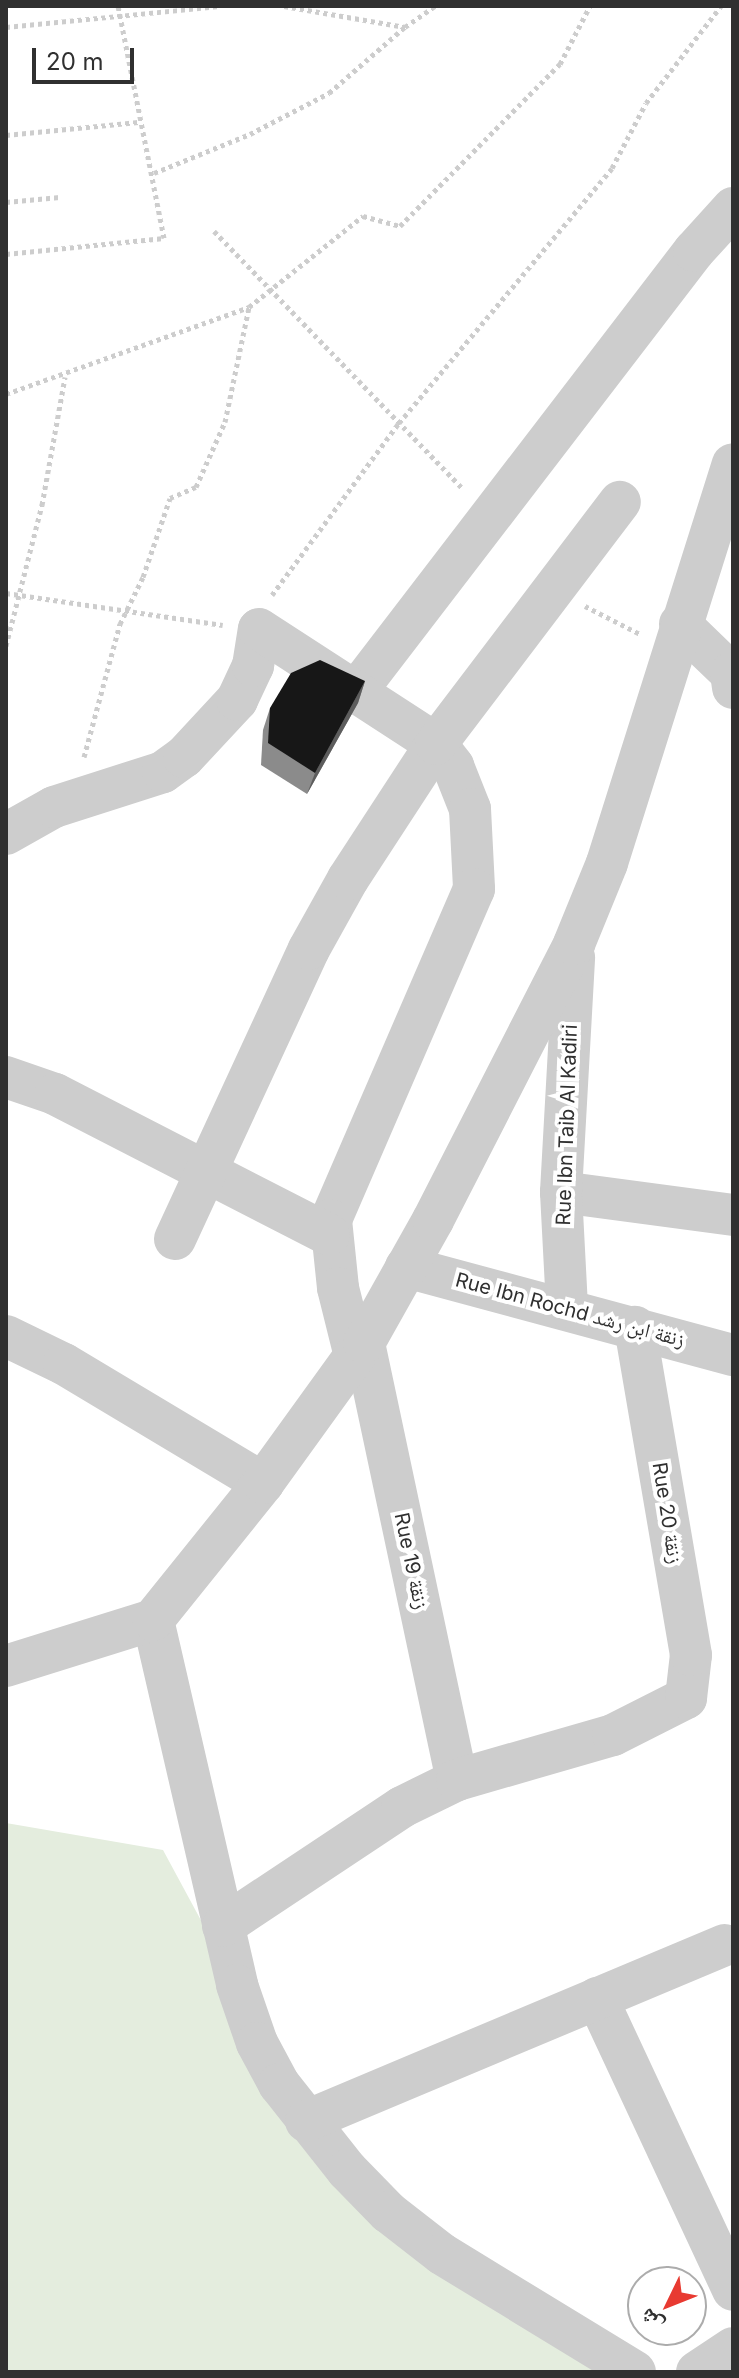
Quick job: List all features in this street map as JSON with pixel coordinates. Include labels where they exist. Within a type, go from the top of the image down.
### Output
[{"type":"street","points":[[358,689],[488,516],[733,208]]},
{"type":"street","points":[[6,1666],[153,1620],[263,1483],[360,1349],[574,944],[607,863],[733,464]]},
{"type":"street","points":[[175,1239],[309,949],[348,879],[436,744],[620,502]]},
{"type":"street","points":[[680,624],[731,673],[733,688]]},
{"type":"street","points":[[6,834],[71,800],[163,772],[201,742],[237,700],[253,666],[259,629],[358,689],[436,744],[465,791],[474,889],[348,1178],[329,1235],[55,1094],[6,1077]]},
{"type":"street","name":"Rue Ibn Taib Al Kadiri","points":[[567,1307],[561,1192],[574,944]]},
{"type":"street","points":[[561,1192],[733,1215]]},
{"type":"street","name":"Rue 19 زنقة","points":[[329,1235],[360,1349],[457,1780]]},
{"type":"street","name":"Rue Ibn Rochd زنقة ابن رشد","points":[[406,1267],[567,1307],[733,1355]]},
{"type":"street","name":"Rue 20 زنقة","points":[[457,1780],[613,1735],[686,1698],[691,1655],[635,1327]]},
{"type":"street","points":[[6,1336],[64,1364],[263,1483]]},
{"type":"street","points":[[153,1620],[223,1926],[257,2043],[306,2121],[388,2212],[442,2254],[635,2372]]},
{"type":"street","points":[[223,1926],[402,1807],[457,1780]]},
{"type":"street","points":[[306,2121],[724,1945]]},
{"type":"street","points":[[597,1998],[733,2290]]},
{"type":"path","points":[[6,27],[118,9],[219,6]]},
{"type":"path","points":[[284,6],[405,27]]},
{"type":"path","points":[[154,173],[250,134],[329,93],[405,27],[435,6]]},
{"type":"path","points":[[6,394],[65,377],[249,307],[360,218],[373,216],[393,228],[407,220],[560,64],[590,6]]},
{"type":"path","points":[[6,593],[259,629],[289,566],[399,423],[612,168],[646,103],[721,6]]},
{"type":"path","points":[[6,254],[164,238],[154,173],[138,122],[118,9]]},
{"type":"path","points":[[6,135],[138,122]]},
{"type":"path","points":[[6,202],[60,197]]},
{"type":"path","points":[[214,231],[272,286],[336,362],[488,516]]},
{"type":"path","points":[[71,800],[125,612],[143,577],[170,498],[195,489],[216,446],[249,307]]},
{"type":"path","points":[[6,646],[21,594],[65,377]]},
{"type":"path","points":[[554,585],[599,616]]},
{"type":"green space","points":[[6,1823],[163,1850],[346,2189],[598,2372],[6,2372]]},
{"type":"building","points":[[320,660],[365,681],[315,773],[268,743],[270,708],[291,673]]}]
